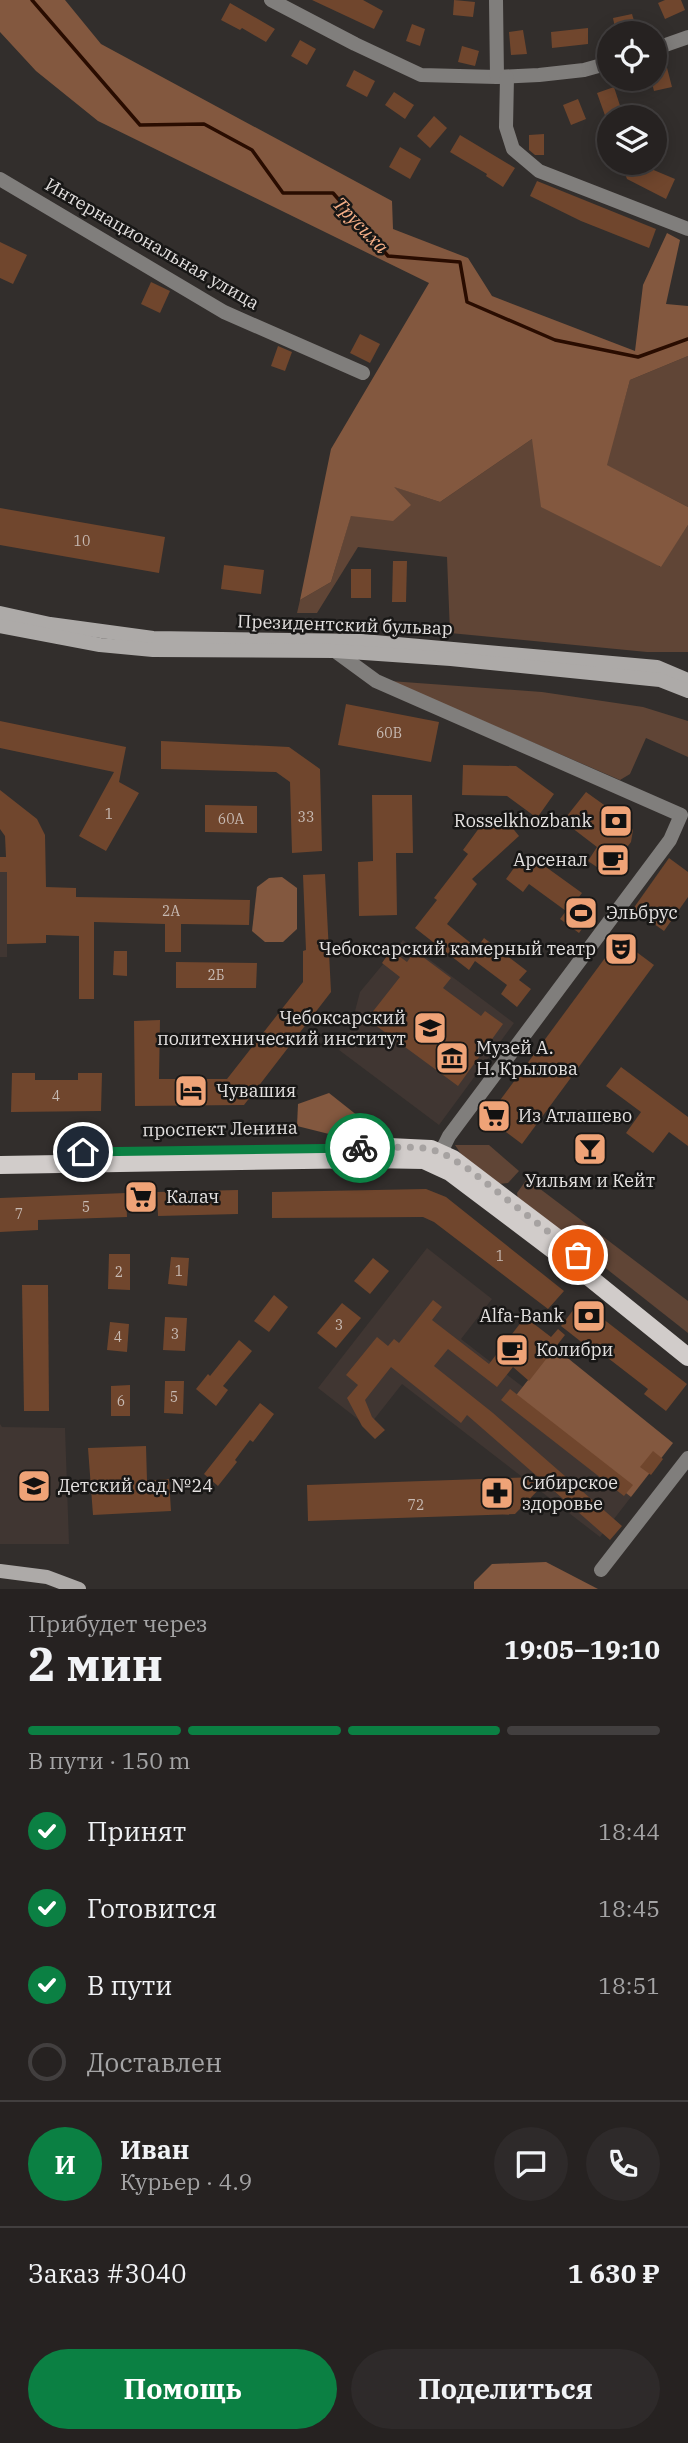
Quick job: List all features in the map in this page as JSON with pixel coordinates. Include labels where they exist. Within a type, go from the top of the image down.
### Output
[{"type":"main road","name":"Президентский бульвар","points":[[0,613],[75,628],[153,638],[376,642],[659,673],[688,691]]},
{"type":"main road","name":"Президентский бульвар","points":[[0,626],[89,643],[153,650],[335,652],[659,673]]},
{"type":"main road","points":[[659,673],[688,668]]},
{"type":"main road","points":[[659,673],[688,681]]},
{"type":"main road","name":"проспект Ленина","points":[[1,1159],[252,1154],[419,1147],[439,1158]]},
{"type":"main road","points":[[439,1158],[477,1176],[688,1342]]},
{"type":"main road","points":[[439,1158],[688,1357]]},
{"type":"main road","points":[[0,1571],[47,1577],[79,1589]]},
{"type":"street","points":[[271,0],[421,75],[502,77],[584,70],[597,66]]},
{"type":"street","points":[[496,0],[506,127],[513,149],[540,171],[688,229]]},
{"type":"street","points":[[667,44],[688,37]]},
{"type":"street","name":"Интернациональная улица","points":[[0,179],[224,312],[363,373]]},
{"type":"street","points":[[335,652],[376,681],[669,807],[681,815],[670,840],[449,1136],[439,1158]]},
{"type":"street","points":[[601,1570],[688,1458]]},
{"type":"shaded area","points":[[0,0],[65,0],[101,44],[392,201],[393,229],[468,258],[492,296],[635,351],[643,285],[667,233],[680,240],[666,304],[688,306],[688,356],[630,380],[607,465],[688,507],[688,525],[661,567],[541,507],[532,439],[440,502],[394,487],[411,505],[393,521],[351,516],[331,582],[300,600],[331,449],[429,283],[98,121],[36,71],[0,32]]},
{"type":"shaded area","points":[[688,356],[688,507],[606,465],[630,380]]},
{"type":"shaded area","points":[[532,439],[660,567],[688,525],[688,652],[647,652],[450,633],[447,557],[358,547],[317,613],[297,613],[300,600],[331,582],[351,515],[392,486],[440,502]]},
{"type":"shaded area","points":[[390,681],[542,692],[643,707],[688,721],[688,757],[646,738],[630,774],[620,780]]},
{"type":"shaded area","points":[[0,872],[7,872],[7,957],[0,957]]},
{"type":"shaded area","points":[[282,877],[297,888],[297,929],[283,942],[265,942],[252,931],[257,887],[269,878]]},
{"type":"shaded area","name":"Чебоксарский политехнический институт","points":[[403,940],[514,1023],[439,1125],[339,1050],[349,1034],[360,992]]},
{"type":"shaded area","points":[[329,1093],[358,1116],[329,1134],[297,1126],[298,1104]]},
{"type":"shaded area","points":[[455,1145],[489,1145],[519,1171],[508,1183],[498,1184],[463,1157]]},
{"type":"shaded area","points":[[527,1179],[688,1301],[688,1333],[518,1199],[517,1193]]},
{"type":"shaded area","points":[[427,1248],[492,1299],[461,1339],[523,1387],[510,1403],[631,1497],[600,1537],[402,1384],[368,1427],[318,1388]]},
{"type":"shaded area","points":[[554,1347],[673,1443],[631,1497],[510,1403]]},
{"type":"shaded area","name":"Детский сад №24","points":[[0,1424],[2,1427],[65,1428],[69,1544],[0,1544]]},
{"type":"shaded area","points":[[546,1562],[598,1589],[474,1589],[474,1582],[492,1564]]},
{"type":"building","points":[[312,0],[363,0],[383,11],[374,29]]},
{"type":"building","points":[[454,0],[475,2],[473,17],[453,15]]},
{"type":"building","points":[[681,0],[685,10],[665,19],[658,3]]},
{"type":"building","points":[[230,3],[275,29],[266,42],[221,20]]},
{"type":"building","points":[[632,14],[634,21],[614,21],[613,18]]},
{"type":"building","points":[[412,24],[425,29],[420,46],[406,41]]},
{"type":"building","points":[[588,28],[588,44],[552,48],[551,32]]},
{"type":"building","points":[[523,30],[527,54],[511,55],[509,32]]},
{"type":"building","points":[[300,40],[316,49],[307,65],[291,56]]},
{"type":"building","points":[[462,46],[479,51],[475,66],[458,62]]},
{"type":"building","points":[[667,68],[672,87],[667,88]]},
{"type":"building","points":[[354,70],[375,81],[367,97],[346,86]]},
{"type":"building","points":[[615,91],[620,105],[601,105],[597,93]]},
{"type":"building","points":[[394,92],[414,105],[405,119],[385,105]]},
{"type":"building","points":[[578,99],[586,119],[571,125],[563,105]]},
{"type":"building","points":[[434,116],[447,128],[430,148],[417,136]]},
{"type":"building","points":[[544,134],[544,155],[535,155],[529,150],[529,135]]},
{"type":"building","points":[[460,135],[515,168],[503,187],[450,152]]},
{"type":"building","points":[[400,147],[421,159],[410,179],[389,167]]},
{"type":"building","points":[[626,175],[666,175],[675,179],[666,199],[627,179]]},
{"type":"building","points":[[537,181],[656,229],[649,248],[581,221],[530,196]]},
{"type":"building","points":[[0,242],[27,255],[13,284],[0,278]]},
{"type":"building","points":[[151,282],[170,291],[160,313],[141,304]]},
{"type":"building","points":[[360,334],[380,344],[370,363],[350,353]]},
{"type":"building","points":[[278,346],[292,352],[285,371],[271,366]]},
{"type":"building","points":[[0,508],[165,537],[159,573],[0,545]]},
{"type":"building","points":[[393,561],[407,561],[406,602],[392,602]]},
{"type":"building","points":[[224,565],[264,570],[261,594],[221,589]]},
{"type":"building","points":[[351,569],[371,569],[371,598],[351,598]]},
{"type":"building","points":[[346,704],[439,722],[431,762],[338,745]]},
{"type":"building","points":[[0,721],[126,747],[119,782],[139,793],[106,851],[79,836],[114,772],[0,748]]},
{"type":"building","points":[[161,741],[289,747],[320,769],[322,851],[292,853],[290,782],[276,772],[161,769]]},
{"type":"building","points":[[463,765],[516,766],[554,794],[537,818],[507,796],[462,795]]},
{"type":"building","points":[[0,790],[37,819],[45,835],[46,887],[76,888],[76,897],[250,900],[249,925],[181,924],[181,952],[165,952],[165,924],[94,922],[94,999],[79,999],[79,936],[46,935],[46,943],[7,944],[7,872],[0,872],[0,857],[6,857],[5,836],[0,829]]},
{"type":"building","points":[[586,792],[628,822],[633,830],[631,842],[607,874],[588,861],[597,847],[563,821]]},
{"type":"building","points":[[372,795],[412,795],[413,853],[396,853],[397,915],[359,916],[358,862],[373,861]]},
{"type":"building","points":[[205,805],[257,806],[257,833],[205,832]]},
{"type":"building","points":[[485,820],[510,825],[519,836],[472,879],[477,884],[447,924],[477,948],[484,938],[527,971],[519,980],[531,989],[517,1007],[501,994],[507,985],[475,961],[469,970],[415,928],[468,854],[463,850]]},
{"type":"building","points":[[669,858],[688,872],[688,897],[664,931],[633,909]]},
{"type":"building","name":"Эльбрус","points":[[519,861],[532,871],[539,862],[582,893],[573,905],[590,918],[579,933],[560,919],[566,911],[529,884],[523,892],[506,879]]},
{"type":"building","points":[[325,874],[331,992],[244,1105],[135,1106],[134,1021],[160,1020],[159,1079],[227,1079],[303,982],[303,951],[306,950],[303,875]]},
{"type":"building","points":[[619,939],[654,965],[522,1144],[487,1118]]},
{"type":"building","points":[[391,950],[407,962],[415,951],[451,978],[443,988],[481,1016],[485,1011],[503,1024],[458,1086],[367,1019],[400,977],[382,963]]},
{"type":"building","points":[[114,951],[127,951],[127,976],[113,975]]},
{"type":"building","points":[[176,962],[257,963],[256,988],[176,988]]},
{"type":"building","points":[[621,1067],[688,1117],[688,1146],[669,1132],[653,1153],[626,1133],[641,1112],[606,1086]]},
{"type":"building","points":[[12,1073],[35,1073],[35,1080],[78,1080],[78,1073],[102,1073],[101,1111],[11,1112]]},
{"type":"building","points":[[426,1189],[446,1197],[564,1291],[548,1309],[434,1222],[423,1217],[272,1218],[272,1192]]},
{"type":"building","points":[[238,1190],[238,1214],[158,1216],[157,1192]]},
{"type":"building","points":[[126,1193],[127,1217],[38,1220],[38,1230],[0,1232],[0,1198]]},
{"type":"building","points":[[109,1254],[130,1254],[130,1290],[108,1289]]},
{"type":"building","points":[[171,1257],[189,1258],[187,1286],[168,1284]]},
{"type":"building","points":[[373,1258],[389,1271],[370,1294],[354,1281]]},
{"type":"building","points":[[22,1285],[48,1285],[49,1411],[24,1411]]},
{"type":"building","points":[[274,1295],[288,1307],[269,1332],[254,1321]]},
{"type":"building","points":[[433,1300],[442,1307],[432,1320],[489,1364],[525,1317],[551,1337],[558,1329],[565,1335],[529,1381],[513,1367],[497,1387],[448,1349],[434,1366],[493,1413],[622,1526],[610,1540],[545,1483],[515,1514],[308,1521],[307,1485],[538,1477],[467,1415],[461,1423],[391,1367],[365,1400],[372,1417],[385,1430],[375,1439],[362,1426],[347,1398],[358,1385],[346,1375],[377,1337],[388,1346],[394,1339],[399,1343]]},
{"type":"building","points":[[580,1301],[687,1384],[666,1411],[644,1394],[648,1389],[586,1341],[584,1344],[561,1326]]},
{"type":"building","points":[[342,1303],[361,1318],[336,1348],[317,1333]]},
{"type":"building","points":[[165,1317],[187,1318],[185,1351],[163,1350]]},
{"type":"building","points":[[110,1322],[129,1324],[127,1352],[107,1350]]},
{"type":"building","points":[[239,1340],[252,1351],[223,1386],[228,1390],[216,1406],[196,1389]]},
{"type":"building","points":[[165,1381],[184,1381],[183,1414],[164,1413]]},
{"type":"building","points":[[130,1385],[130,1416],[111,1416],[111,1386]]},
{"type":"building","points":[[510,1389],[633,1485],[624,1496],[501,1400]]},
{"type":"building","points":[[260,1403],[274,1414],[253,1442],[250,1440],[218,1486],[204,1474]]},
{"type":"building","points":[[146,1446],[147,1481],[169,1479],[171,1511],[93,1515],[88,1448]]},
{"type":"building","points":[[653,1451],[663,1459],[651,1475],[640,1467]]},
{"type":"waterway","name":"Трусиха","points":[[32,0],[140,125],[204,124],[252,150],[283,193],[333,193],[388,256],[460,262],[467,302],[555,340],[638,357],[688,339]]},
{"type":"way so far","points":[[360,1148],[419,1147],[441,1152],[467,1168],[578,1255]]},
{"type":"place","name":"Rosselkhozbank","points":[[616,821]]},
{"type":"place","name":"Арсенал","points":[[613,860]]},
{"type":"place","name":"Эльбрус","points":[[581,913]]},
{"type":"place","name":"Чебоксарский камерный театр","points":[[621,949]]},
{"type":"place","name":"Чебоксарский политехнический институт","points":[[430,1028]]},
{"type":"place","name":"Музей А. Н. Крылова","points":[[452,1058]]},
{"type":"place","name":"Чувашия","points":[[191,1091]]},
{"type":"place","name":"Из Атлашево","points":[[494,1116]]},
{"type":"place","name":"Уильям и Кейт","points":[[590,1149]]},
{"type":"place","name":"Калач","points":[[141,1197]]},
{"type":"place","name":"Alfa-Bank","points":[[589,1316]]},
{"type":"place","name":"Колибри","points":[[512,1350]]},
{"type":"place","name":"Детский сад №24","points":[[34,1486]]},
{"type":"place","name":"Сибирское здоровье","points":[[497,1493]]},
{"type":"route","points":[[83,1152],[360,1148]]}]
